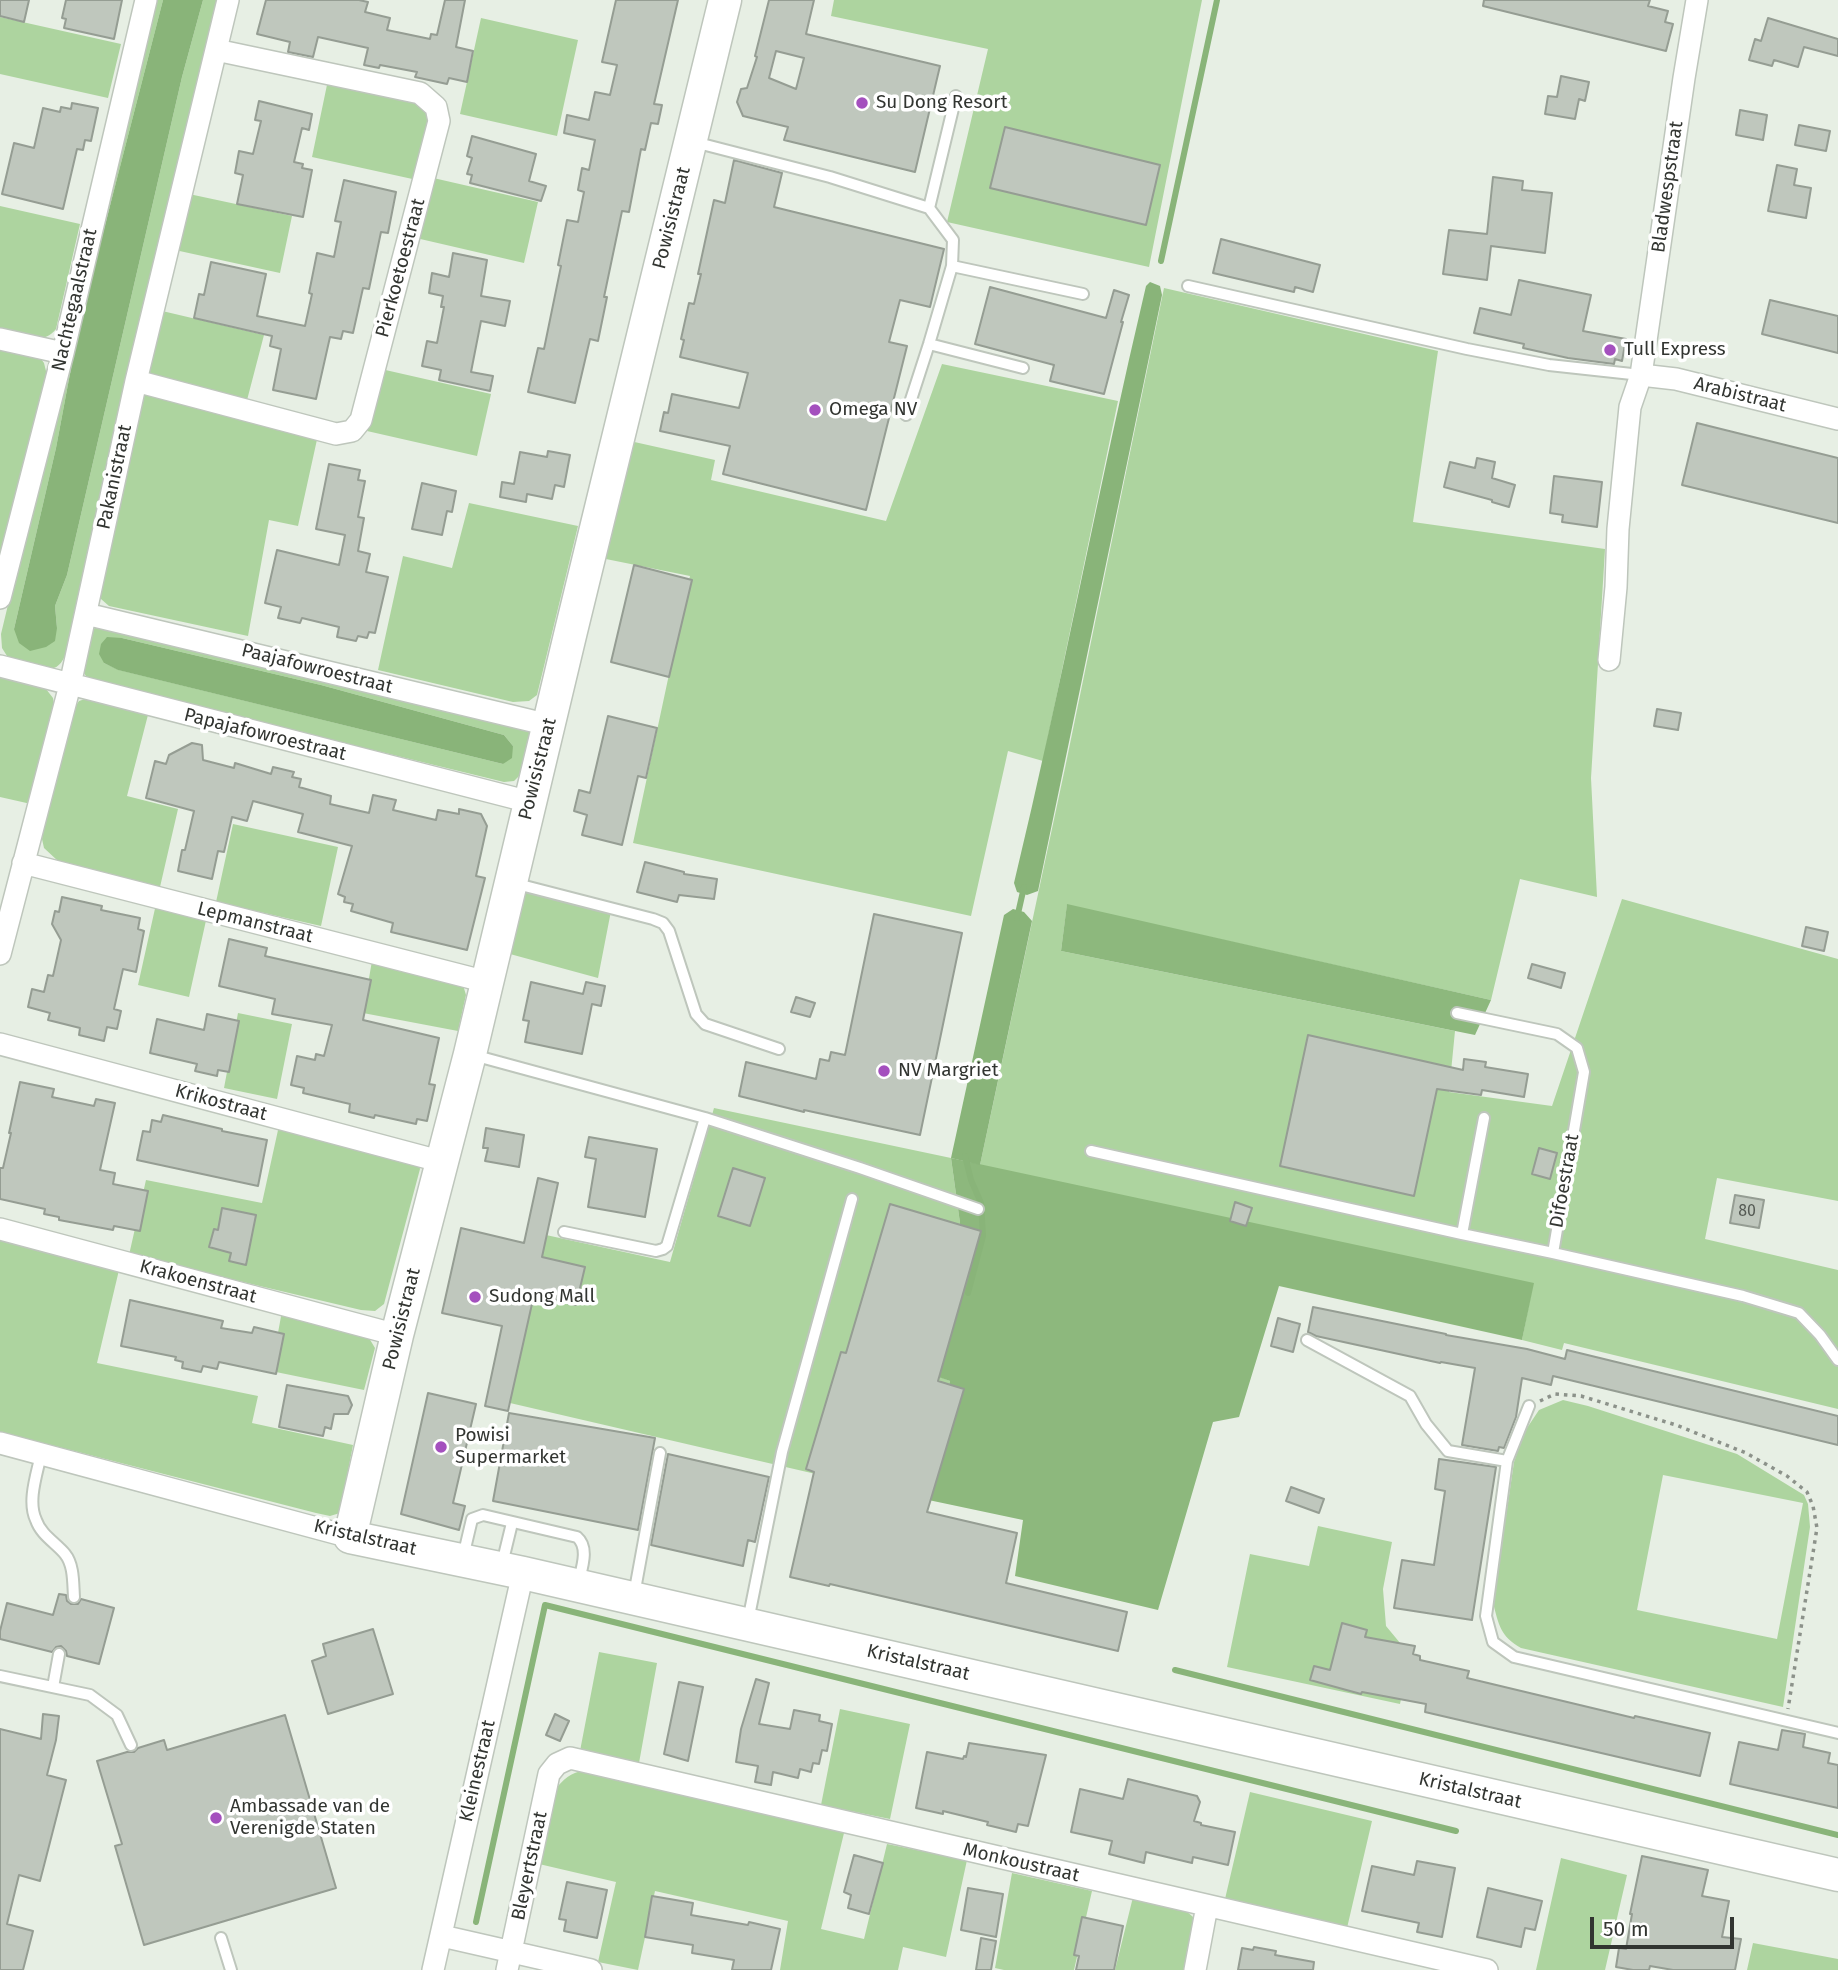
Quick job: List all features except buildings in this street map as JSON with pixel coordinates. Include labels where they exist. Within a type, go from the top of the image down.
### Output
[{"type":"street","name":"Nachtegaalstraat","points":[[1,590],[62,353],[146,0]]},
{"type":"street","name":"Pakanistraat","points":[[0,954],[86,614],[136,381],[228,0]]},
{"type":"street","name":"Powisistraat","points":[[349,1537],[397,1335],[512,883],[570,631],[725,0]]},
{"type":"street","name":"Bladwespstraat","points":[[1609,660],[1630,407],[1641,374],[1697,0]]},
{"type":"street","name":"Pierkoetoestraat","points":[[136,381],[336,434],[352,431],[361,420],[439,121],[436,107],[420,93],[216,50]]},
{"type":"street","points":[[0,339],[62,353]]},
{"type":"street","name":"Arabistraat","points":[[1641,374],[1676,379],[1838,419]]},
{"type":"street","name":"Paajafowroestraat","points":[[86,614],[549,725]]},
{"type":"street","name":"Papajafowroestraat","points":[[0,666],[530,802]]},
{"type":"street","name":"Lepmanstraat","points":[[23,863],[487,982]]},
{"type":"street","name":"Krikostraat","points":[[0,1044],[443,1162]]},
{"type":"street","name":"Krakoenstraat","points":[[0,1228],[397,1335]]},
{"type":"street","name":"Kristalstraat","points":[[0,1443],[349,1537],[512,1570],[1838,1875]]},
{"type":"street","name":"Kleinestraat","points":[[433,1970],[442,1936],[512,1570]]},
{"type":"street","name":"Monkoustraat","points":[[557,1764],[570,1758],[1207,1906],[1418,1962],[1487,1970]]},
{"type":"street","name":"Bleyertstraat","points":[[510,1961],[549,1774],[557,1764]]},
{"type":"street","points":[[1195,1970],[1207,1906]]},
{"type":"street","points":[[442,1936],[510,1961],[591,1970]]},
{"type":"lane","points":[[929,208],[956,96]]},
{"type":"lane","points":[[690,142],[830,177],[929,208],[953,240],[952,266],[905,415]]},
{"type":"lane","points":[[952,266],[1083,294]]},
{"type":"lane","points":[[1188,286],[1467,349],[1536,362],[1641,374]]},
{"type":"lane","points":[[929,344],[1023,368]]},
{"type":"lane","points":[[512,883],[663,923],[669,931],[699,1019],[705,1024],[779,1049]]},
{"type":"lane","name":"Difoestraat","points":[[1457,1013],[1557,1034],[1577,1048],[1584,1072],[1553,1253],[1743,1296],[1799,1314],[1820,1335],[1838,1360]]},
{"type":"lane","points":[[470,1054],[705,1118],[978,1209]]},
{"type":"lane","points":[[564,1232],[656,1251],[663,1250],[667,1246],[705,1118]]},
{"type":"lane","points":[[1462,1234],[1484,1118]]},
{"type":"lane","points":[[1091,1151],[1553,1253]]},
{"type":"lane","points":[[747,1624],[782,1452],[852,1199]]},
{"type":"lane","points":[[1307,1340],[1410,1396],[1426,1424],[1448,1451],[1507,1461]]},
{"type":"lane","points":[[1529,1406],[1507,1461],[1486,1615],[1493,1642],[1514,1657],[1838,1732]]},
{"type":"lane","points":[[634,1598],[660,1452]]},
{"type":"lane","points":[[41,1454],[34,1485],[33,1505],[36,1521],[51,1542],[65,1554],[71,1566],[74,1597]]},
{"type":"lane","points":[[462,1559],[472,1519],[483,1515],[577,1537],[584,1548],[578,1585]]},
{"type":"lane","points":[[512,1523],[512,1570]]},
{"type":"lane","points":[[53,1687],[59,1654]]},
{"type":"lane","points":[[0,1676],[90,1695],[117,1715],[131,1745]]},
{"type":"lane","points":[[221,1938],[228,1969]]},
{"type":"path","points":[[1529,1406],[1555,1394],[1581,1396],[1676,1424],[1746,1453],[1787,1476],[1807,1492],[1817,1528],[1786,1720]]},
{"type":"shaded area","points":[[153,0],[163,0],[79,326],[56,448],[14,629],[57,628],[55,606],[67,575],[182,77],[203,0],[219,0],[67,651],[57,667],[48,669],[7,656],[2,648],[1,634]]},
{"type":"shaded area","points":[[163,0],[203,0],[182,77],[67,575],[55,606],[55,641],[46,647],[30,651],[19,643],[14,629],[56,448],[79,326]]},
{"type":"shaded area","points":[[834,0],[1202,0],[1149,267],[947,222],[988,49],[831,16]]},
{"type":"shaded area","points":[[0,17],[121,44],[108,98],[0,74]]},
{"type":"shaded area","points":[[481,18],[578,40],[557,136],[460,114]]},
{"type":"shaded area","points":[[328,80],[414,97],[428,110],[430,121],[417,180],[312,157]]},
{"type":"shaded area","points":[[429,177],[538,202],[524,263],[416,238]]},
{"type":"shaded area","points":[[189,194],[292,216],[280,273],[175,250]]},
{"type":"shaded area","points":[[0,206],[80,224],[56,329],[44,337],[30,338],[0,330]]},
{"type":"shaded area","points":[[1150,282],[1160,286],[1162,295],[1038,891],[1027,895],[1017,892],[1014,883],[1129,360],[1146,286]]},
{"type":"shaded area","points":[[1164,288],[1438,351],[1413,522],[1605,549],[1591,778],[1597,897],[1520,879],[1491,1000],[1067,905],[1061,951],[1455,1031],[1449,1092],[1552,1106],[1622,899],[1838,959],[1838,1201],[1717,1178],[1705,1239],[1838,1270],[1838,1409],[1564,1343],[1562,1350],[1522,1340],[1533,1284],[980,1165]]},
{"type":"shaded area","points":[[158,310],[264,335],[246,404],[147,376]]},
{"type":"shaded area","points":[[0,344],[39,356],[47,375],[0,569]]},
{"type":"shaded area","points":[[942,364],[1118,401],[1043,761],[1008,751],[971,916],[633,843],[690,576],[596,557],[621,439],[715,460],[711,480],[886,521]]},
{"type":"shaded area","points":[[381,369],[491,394],[477,456],[367,431]]},
{"type":"shaded area","points":[[152,392],[318,435],[298,526],[269,520],[248,636],[109,606],[101,599],[100,588],[140,400]]},
{"type":"shaded area","points":[[469,503],[578,526],[537,695],[529,701],[513,702],[378,670],[403,556],[452,568]]},
{"type":"shaded area","points":[[96,627],[526,724],[530,732],[521,774],[514,781],[504,782],[98,683],[86,676],[80,667],[90,632]],"holes":[[[122,638],[321,685],[504,735],[513,746],[503,764],[119,670],[104,663]]]},
{"type":"shaded area","points":[[107,637],[122,638],[321,685],[504,735],[513,746],[512,758],[503,764],[118,670],[104,663],[99,654],[101,644]]},
{"type":"shaded area","points":[[0,676],[46,689],[53,698],[55,710],[31,804],[0,797]]},
{"type":"shaded area","points":[[88,698],[149,711],[127,796],[178,809],[160,887],[58,861],[44,848],[43,829],[73,710],[79,701]]},
{"type":"shaded area","points":[[233,824],[338,847],[321,926],[216,902]]},
{"type":"shaded area","points":[[520,887],[611,911],[598,978],[499,951]]},
{"type":"shaded area","points":[[156,904],[207,916],[189,997],[138,985]]},
{"type":"shaded area","points":[[1067,904],[1491,1000],[1475,1035],[1061,951]]},
{"type":"shaded area","points":[[1013,909],[1024,912],[1032,921],[980,1165],[951,1158],[1004,915]]},
{"type":"shaded area","points":[[373,955],[463,985],[466,995],[458,1031],[363,1013]]},
{"type":"shaded area","points":[[238,1013],[292,1024],[277,1099],[224,1088]]},
{"type":"shaded area","points":[[714,1108],[951,1158],[960,1223],[936,1375],[950,1381],[919,1498],[510,1403],[546,1235],[670,1262]]},
{"type":"shaded area","points":[[280,1121],[418,1159],[420,1169],[384,1304],[375,1311],[361,1310],[129,1255],[146,1180],[262,1203]]},
{"type":"shaded area","points":[[951,1158],[1534,1283],[1522,1340],[1279,1286],[1239,1417],[1213,1422],[1158,1610],[1015,1576],[1023,1520],[919,1498],[950,1381],[936,1376],[960,1223]]},
{"type":"shaded area","points":[[0,1238],[119,1270],[97,1363],[258,1396],[252,1423],[353,1445],[340,1513],[330,1516],[316,1513],[0,1432]]},
{"type":"shaded area","points":[[282,1311],[369,1338],[375,1348],[364,1390],[271,1371]]},
{"type":"shaded area","points":[[1563,1400],[1588,1406],[1737,1454],[1804,1495],[1808,1504],[1810,1527],[1783,1707],[1521,1648],[1504,1634],[1493,1603],[1514,1462],[1523,1434],[1539,1410]],"holes":[[[1663,1475],[1803,1503],[1777,1639],[1637,1610]]]},
{"type":"shaded area","points":[[1318,1526],[1392,1542],[1383,1589],[1386,1626],[1410,1655],[1400,1704],[1227,1667],[1250,1554],[1309,1566]]},
{"type":"shaded area","points":[[599,1652],[657,1663],[639,1763],[580,1751]]},
{"type":"shaded area","points":[[840,1709],[910,1724],[890,1819],[821,1805]]},
{"type":"shaded area","points":[[589,1770],[844,1833],[821,1929],[864,1939],[887,1844],[967,1860],[946,1957],[903,1947],[898,1970],[780,1970],[788,1921],[655,1891],[638,1970],[598,1962],[616,1882],[539,1864],[557,1787],[571,1775]]},
{"type":"shaded area","points":[[1250,1792],[1372,1821],[1347,1928],[1225,1899]]},
{"type":"shaded area","points":[[1561,1858],[1627,1875],[1605,1970],[1536,1970]]},
{"type":"shaded area","points":[[1012,1873],[1092,1891],[1074,1970],[995,1968]]},
{"type":"shaded area","points":[[1133,1897],[1184,1909],[1193,1917],[1194,1933],[1185,1970],[1115,1970]]},
{"type":"shaded area","points":[[1753,1943],[1838,1959],[1838,1970],[1747,1970]]},
{"type":"waterway","points":[[1161,261],[1217,0]]},
{"type":"waterway","points":[[1017,918],[1024,887]]},
{"type":"waterway","points":[[965,1156],[981,1203],[983,1236],[968,1293]]},
{"type":"waterway","points":[[476,1922],[545,1605],[1456,1831]]},
{"type":"waterway","points":[[1175,1670],[1838,1835]]},
{"type":"place","name":"Su Dong Resort","points":[[862,103]]},
{"type":"place","name":"Tull Express","points":[[1610,350]]},
{"type":"place","name":"Omega NV","points":[[815,410]]},
{"type":"place","name":"NV Margriet","points":[[884,1071]]},
{"type":"place","name":"Sudong Mall","points":[[475,1297]]},
{"type":"place","name":"Powisi Supermarket","points":[[441,1447]]},
{"type":"place","name":"Ambassade van de Verenigde Staten","points":[[216,1818]]}]
